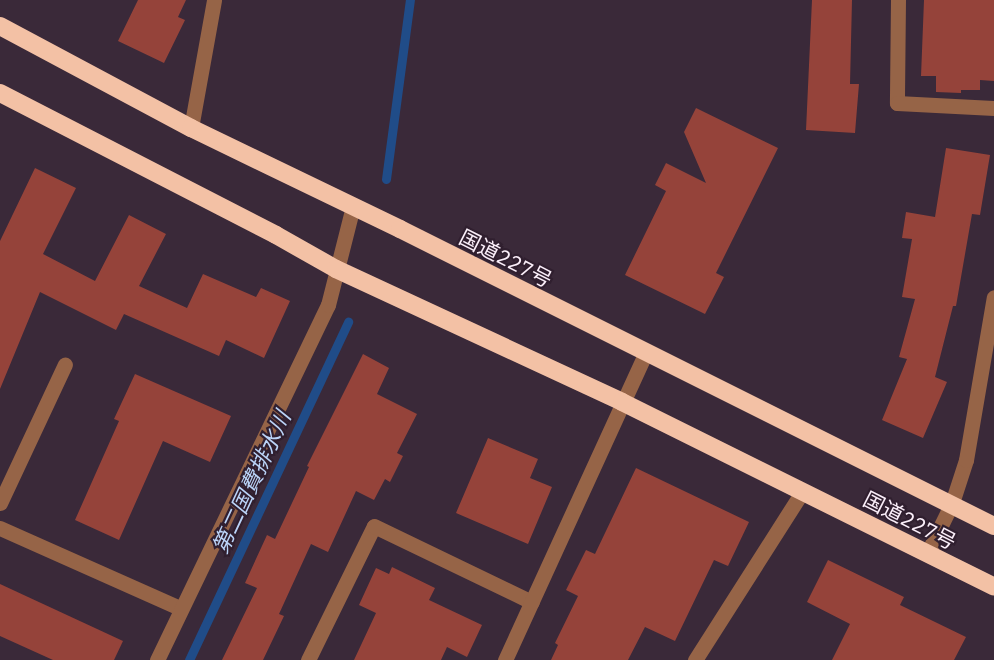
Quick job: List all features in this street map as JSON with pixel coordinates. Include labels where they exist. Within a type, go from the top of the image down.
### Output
[{"type":"highway","name":"国道227号","points":[[0,26],[191,128],[353,206],[952,503],[994,526]]},
{"type":"highway","name":"国道227号","points":[[0,93],[276,235],[336,269],[622,402],[994,587]]},
{"type":"street","points":[[191,128],[214,0]]},
{"type":"street","points":[[897,0],[897,103],[994,108]]},
{"type":"street","points":[[157,660],[180,608],[328,305],[353,206]]},
{"type":"street","points":[[927,554],[952,503],[966,460],[994,297]]},
{"type":"street","points":[[505,660],[646,352]]},
{"type":"street","points":[[0,503],[65,364]]},
{"type":"street","points":[[695,660],[802,492]]},
{"type":"street","points":[[308,660],[374,526],[532,602]]},
{"type":"street","points":[[0,528],[180,608]]},
{"type":"building","points":[[138,0],[186,0],[178,17],[185,20],[164,63],[118,41]]},
{"type":"building","points":[[812,0],[852,0],[850,84],[859,84],[855,133],[806,130]]},
{"type":"building","points":[[924,0],[994,0],[994,81],[980,80],[980,90],[961,90],[961,93],[936,92],[936,76],[921,76]]},
{"type":"building","points":[[696,108],[778,148],[716,273],[724,277],[705,314],[625,275],[666,191],[655,185],[666,163],[706,183],[684,132]]},
{"type":"building","points":[[946,148],[990,155],[980,215],[972,214],[956,306],[953,306],[935,377],[947,382],[923,438],[882,420],[907,359],[899,357],[915,299],[902,297],[912,239],[902,238],[906,212],[935,217]]},
{"type":"building","points":[[35,168],[76,188],[43,254],[95,281],[129,215],[166,234],[139,286],[187,308],[203,274],[256,297],[261,288],[290,301],[264,358],[226,340],[219,356],[124,314],[116,330],[40,292],[0,389],[0,241]]},
{"type":"building","points":[[363,354],[389,368],[377,394],[417,414],[397,453],[403,456],[390,482],[385,479],[374,500],[356,491],[328,552],[311,544],[279,614],[284,616],[263,660],[222,660],[257,588],[245,583],[267,535],[275,539],[309,467],[307,466]]},
{"type":"building","points":[[135,374],[231,416],[210,462],[163,441],[119,540],[75,520],[119,421],[114,419]]},
{"type":"building","points":[[488,438],[538,459],[530,478],[552,487],[528,544],[456,513]]},
{"type":"building","points":[[636,468],[749,522],[728,566],[714,560],[675,641],[645,627],[628,660],[551,660],[558,645],[555,643],[578,596],[566,590],[586,550],[595,554]]},
{"type":"building","points":[[828,560],[904,597],[900,605],[966,637],[954,660],[832,660],[850,624],[807,602]]},
{"type":"building","points":[[392,567],[435,588],[429,600],[482,625],[467,657],[447,647],[441,660],[354,660],[376,613],[359,605],[376,568],[389,574]]},
{"type":"building","points":[[0,584],[123,641],[114,660],[53,660],[0,636]]},
{"type":"waterway","name":"第二国費排水川","points":[[386,179],[410,0]]},
{"type":"waterway","name":"第二国費排水川","points":[[189,660],[348,322]]}]
